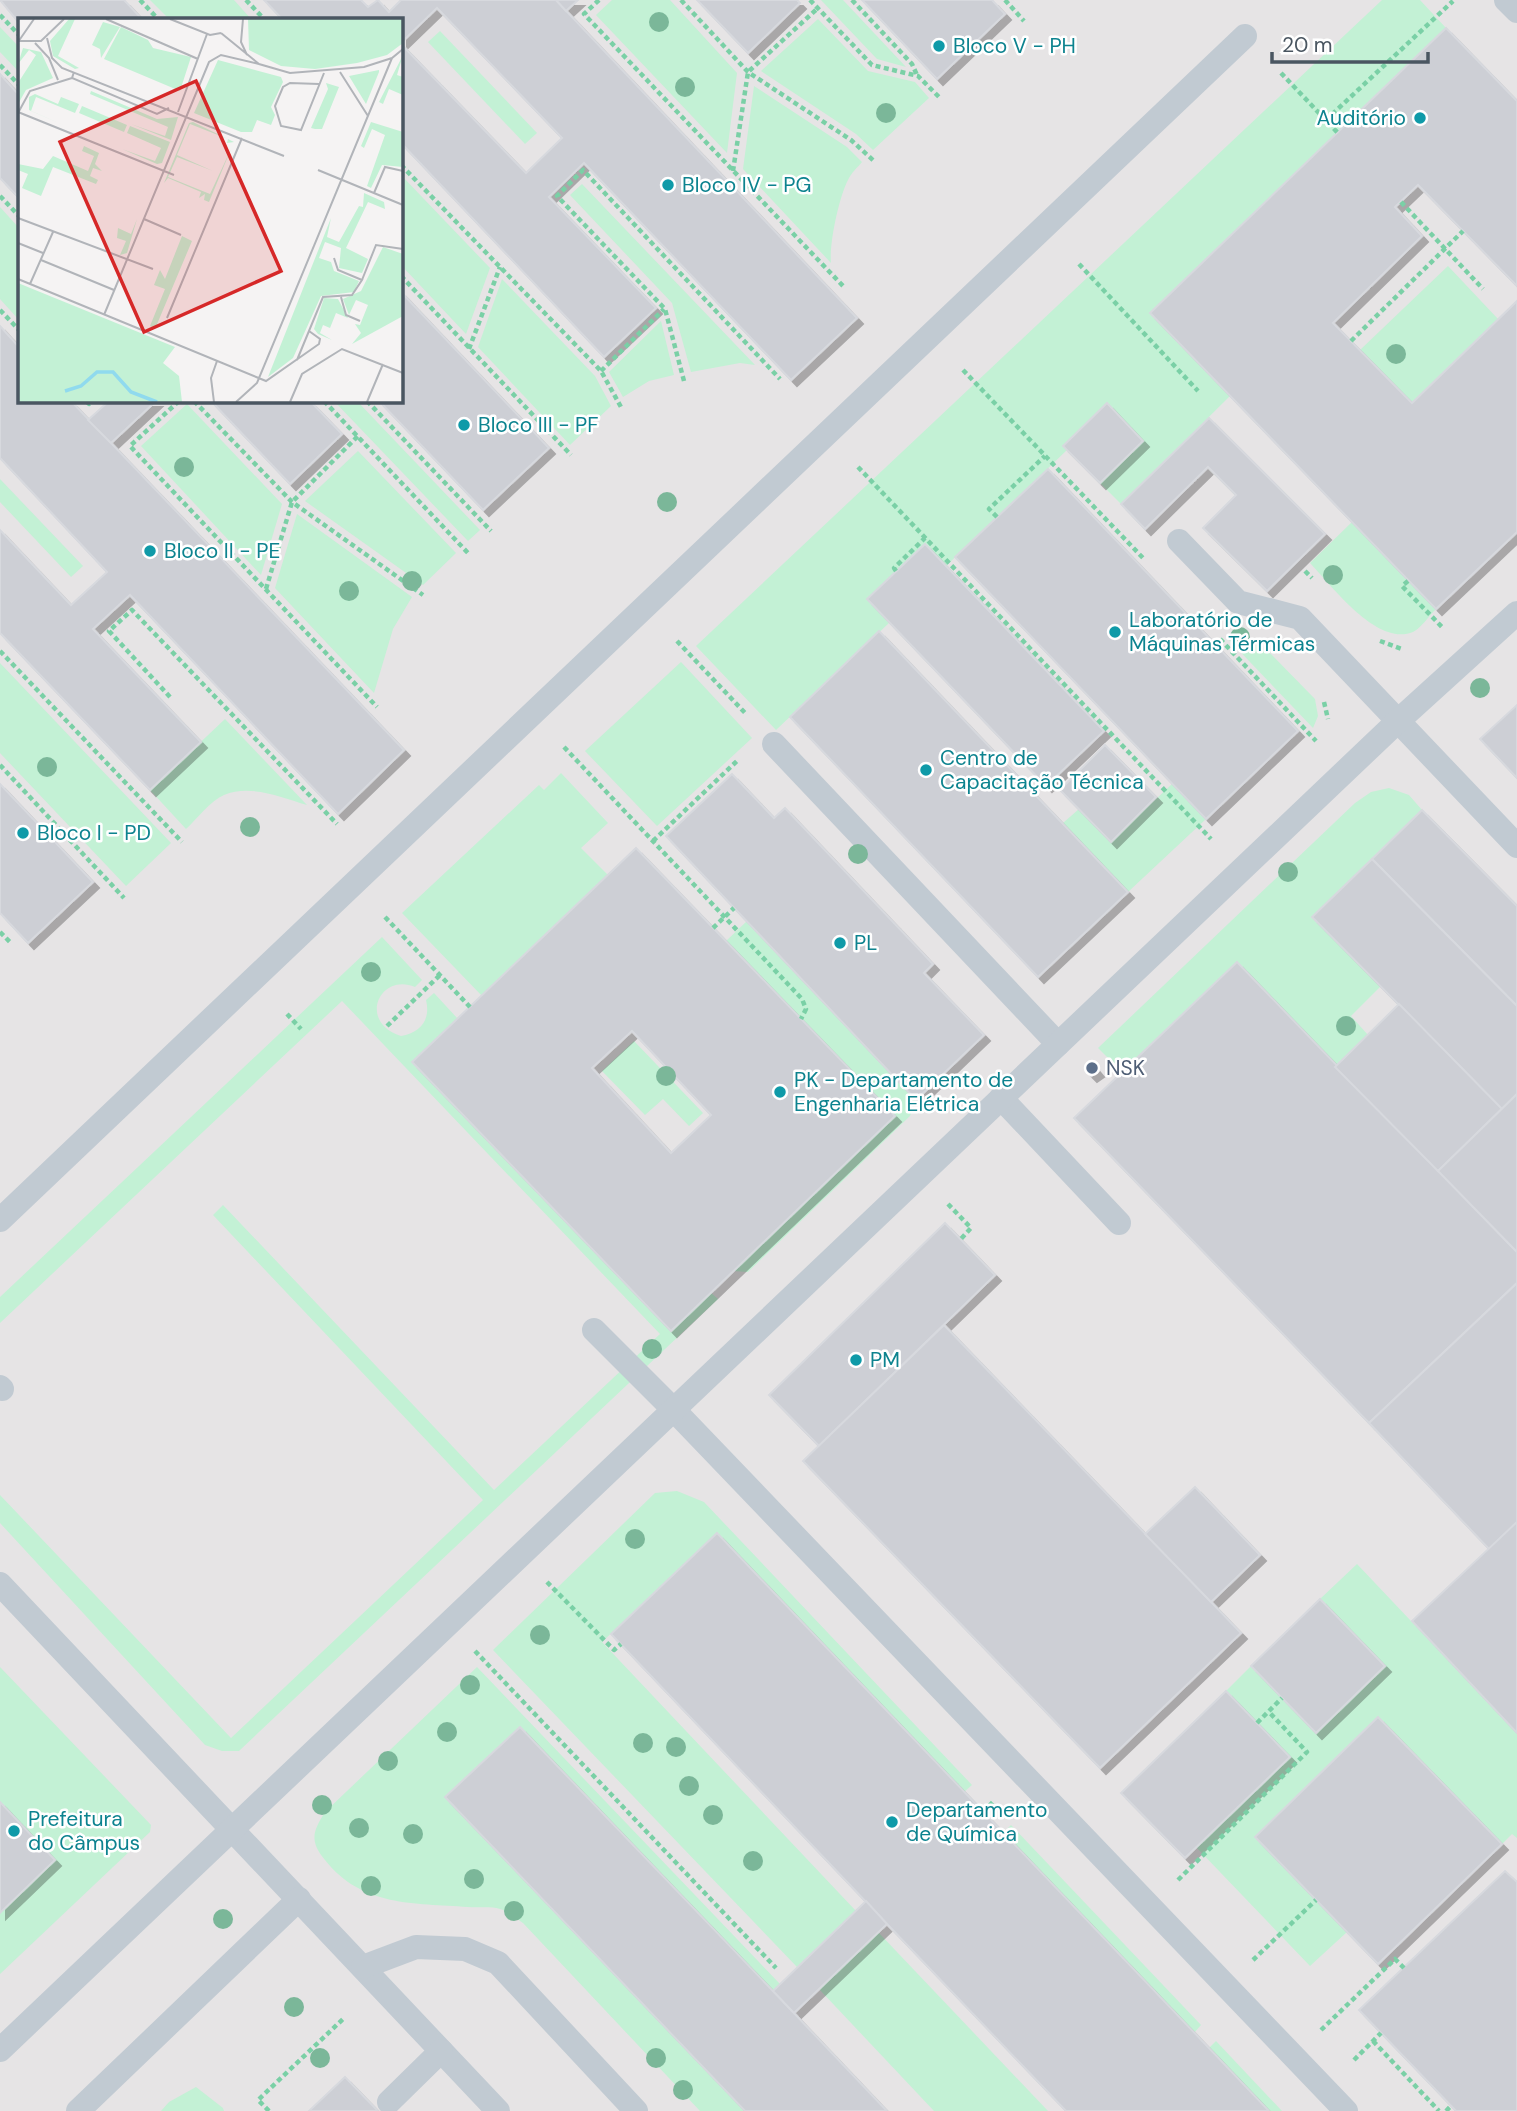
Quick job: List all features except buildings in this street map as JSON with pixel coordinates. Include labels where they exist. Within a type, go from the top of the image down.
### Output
[{"type":"lane","points":[[1506,0],[1517,11]]},
{"type":"lane","points":[[0,1220],[1245,36]]},
{"type":"lane","points":[[1179,541],[1238,602],[1300,618],[1517,846]]},
{"type":"lane","points":[[0,2050],[1398,721],[1517,613]]},
{"type":"lane","points":[[769,739],[1058,1044]]},
{"type":"lane","points":[[1001,1098],[1119,1223]]},
{"type":"lane","points":[[594,1330],[673,1409],[1346,2111]]},
{"type":"lane","points":[[0,1584],[498,2111]]},
{"type":"lane","points":[[78,2111],[299,1899]]},
{"type":"lane","points":[[363,1967],[416,1947],[466,1949],[498,1963],[636,2111]]},
{"type":"lane","points":[[389,2102],[441,2051]]},
{"type":"path","points":[[140,0],[157,18]]},
{"type":"path","points":[[246,0],[263,18]]},
{"type":"path","points":[[599,0],[584,14],[843,286]]},
{"type":"path","points":[[681,0],[748,72],[851,140],[874,161]]},
{"type":"path","points":[[810,0],[872,65],[918,76]]},
{"type":"path","points":[[852,0],[940,98]]},
{"type":"path","points":[[1005,0],[1024,21]]},
{"type":"path","points":[[1326,120],[1453,1]]},
{"type":"path","points":[[733,172],[748,72],[818,8]]},
{"type":"path","points":[[0,15],[18,34]]},
{"type":"path","points":[[0,65],[18,84]]},
{"type":"path","points":[[1281,73],[1338,133]]},
{"type":"path","points":[[402,165],[601,371],[621,407]]},
{"type":"path","points":[[684,381],[665,309],[557,195],[583,170],[780,379]]},
{"type":"path","points":[[0,196],[18,215]]},
{"type":"path","points":[[1401,202],[1483,289]]},
{"type":"path","points":[[1351,341],[1463,231]]},
{"type":"path","points":[[1079,264],[1198,391]]},
{"type":"path","points":[[469,349],[500,267]]},
{"type":"path","points":[[402,277],[570,455]]},
{"type":"path","points":[[601,371],[665,309]]},
{"type":"path","points":[[0,310],[18,329]]},
{"type":"path","points":[[178,402],[130,446],[377,707]]},
{"type":"path","points":[[195,402],[292,502],[423,595]]},
{"type":"path","points":[[325,402],[467,553]]},
{"type":"path","points":[[368,402],[491,531]]},
{"type":"path","points":[[266,590],[292,502],[358,436]]},
{"type":"path","points":[[997,517],[989,509],[1045,456]]},
{"type":"path","points":[[858,467],[974,593],[1211,839]]},
{"type":"path","points":[[897,571],[894,568],[925,538]]},
{"type":"path","points":[[1408,581],[1402,586],[1444,628]]},
{"type":"path","points":[[170,696],[109,631],[132,610],[337,824]]},
{"type":"path","points":[[1212,631],[1277,704],[1316,741]]},
{"type":"path","points":[[653,841],[769,739],[677,641]]},
{"type":"path","points":[[0,651],[182,842]]},
{"type":"path","points":[[564,747],[802,999],[806,1009],[801,1019]]},
{"type":"path","points":[[0,765],[124,898]]},
{"type":"path","points":[[713,928],[734,908]]},
{"type":"path","points":[[385,917],[470,1007]]},
{"type":"path","points":[[0,932],[10,942]]},
{"type":"path","points":[[387,1026],[440,975]]},
{"type":"path","points":[[287,1014],[301,1029]]},
{"type":"path","points":[[945,1201],[971,1228],[960,1240]]},
{"type":"path","points":[[547,1581],[614,1650],[621,1644]]},
{"type":"path","points":[[474,1650],[776,1968]]},
{"type":"path","points":[[1257,1723],[1282,1698]]},
{"type":"path","points":[[1175,1884],[1307,1752],[1269,1712]]},
{"type":"path","points":[[983,1812],[998,1798]]},
{"type":"path","points":[[1250,1963],[1316,1900]]},
{"type":"path","points":[[1318,2034],[1395,1959],[1404,1968]]},
{"type":"path","points":[[269,2111],[258,2100],[343,2019]]},
{"type":"path","points":[[1348,2066],[1381,2033]]},
{"type":"path","points":[[1373,2041],[1439,2111]]},
{"type":"path","points":[[1446,2111],[1451,2106]]},
{"type":"shaded area","points":[[0,0],[1517,0],[1517,2111],[0,2111]]},
{"type":"green space","points":[[150,0],[234,0],[250,18],[168,18]]},
{"type":"green space","points":[[612,0],[670,0],[737,73],[727,153],[596,15]]},
{"type":"green space","points":[[821,0],[843,0],[906,67],[877,59]]},
{"type":"green space","points":[[1382,0],[1420,0],[1446,28],[1150,313],[1230,396],[1121,504],[1100,483],[1143,441],[1107,404],[1063,446],[1067,450],[946,566],[925,544],[867,599],[889,623],[776,730],[696,646]]},
{"type":"green space","points":[[818,19],[868,71],[915,82],[929,98],[873,150],[856,134],[761,71]]},
{"type":"green space","points":[[0,27],[18,46],[18,71],[0,52]]},
{"type":"green space","points":[[440,31],[537,133],[525,144],[428,42]]},
{"type":"green space","points":[[754,86],[847,147],[862,162],[849,177],[841,197],[833,233],[831,263],[743,169]]},
{"type":"green space","points":[[402,176],[490,268],[466,334],[402,266]]},
{"type":"green space","points":[[582,184],[755,365],[740,363],[691,372],[672,303],[570,195]]},
{"type":"green space","points":[[0,207],[18,227],[18,319],[0,299]]},
{"type":"green space","points":[[1448,266],[1498,319],[1412,403],[1360,350]]},
{"type":"green space","points":[[502,279],[595,376],[611,406],[570,445],[478,347]]},
{"type":"green space","points":[[661,321],[674,375],[649,381],[623,397],[609,372]]},
{"type":"green space","points":[[335,402],[358,402],[480,530],[468,541]]},
{"type":"green space","points":[[187,404],[282,504],[261,575],[141,446]]},
{"type":"green space","points":[[358,451],[456,553],[423,585],[305,501]]},
{"type":"green space","points":[[0,479],[83,566],[71,577],[0,502]]},
{"type":"green space","points":[[297,514],[412,597],[393,629],[374,693],[275,588]]},
{"type":"green space","points":[[1352,522],[1436,609],[1413,632],[1399,634],[1385,631],[1370,623],[1343,599],[1310,563]]},
{"type":"green space","points":[[1227,638],[1245,639],[1264,647],[1315,699],[1318,716],[1313,728]]},
{"type":"green space","points":[[681,662],[752,738],[657,826],[585,751]]},
{"type":"green space","points":[[0,663],[171,843],[126,886],[0,753]]},
{"type":"green space","points":[[225,719],[307,805],[255,791],[234,792],[214,801],[186,829],[150,790]]},
{"type":"green space","points":[[561,773],[608,823],[581,848],[608,875],[482,996],[402,913],[539,785],[544,790]]},
{"type":"green space","points":[[1172,784],[1206,819],[1128,892],[1063,823],[1079,809],[1111,841]]},
{"type":"green space","points":[[1389,788],[1409,795],[1422,810],[1313,917],[1381,986],[1351,1016],[1368,1035],[1335,1067],[1237,962],[1122,1072],[1098,1048],[1355,803],[1371,792]]},
{"type":"green space","points":[[747,921],[916,1100],[910,1116],[748,1272],[733,1271],[895,1116],[726,941]]},
{"type":"green space","points":[[382,937],[422,980],[415,987],[403,984],[392,986],[384,992],[378,1001],[377,1010],[380,1020],[388,1029],[401,1036],[419,1029],[427,1014],[426,1000],[434,993],[458,1019],[671,1330],[711,1293],[718,1299],[239,1751],[222,1751],[205,1745],[0,1523],[0,1495],[231,1738],[483,1500],[213,1215],[223,1205],[494,1490],[660,1334],[342,1001],[0,1323],[0,1297]]},
{"type":"green space","points":[[634,1041],[703,1113],[689,1126],[663,1099],[645,1115],[602,1071]]},
{"type":"green space","points":[[677,1491],[704,1502],[972,1785],[964,1792],[717,1533],[602,1642],[856,1911],[797,1967],[493,1650],[655,1493]]},
{"type":"green space","points":[[1357,1564],[1517,1733],[1517,1838],[1512,1834],[1502,1844],[1378,1717],[1255,1837],[1347,1932],[1310,1966],[1196,1847],[1226,1691],[1251,1666],[1316,1733],[1385,1667],[1320,1599]]},
{"type":"green space","points":[[0,1667],[151,1825],[150,1832],[0,1974]]},
{"type":"green space","points":[[477,1667],[780,1984],[773,1991],[521,1727],[445,1797],[745,2111],[700,2111],[523,1923],[509,1913],[493,1908],[390,1900],[355,1887],[320,1853],[314,1836],[325,1812]]},
{"type":"green space","points":[[1011,1825],[1201,2025],[1194,2033],[1003,1833]]},
{"type":"green space","points":[[878,1932],[1048,2111],[934,2111],[819,1989]]},
{"type":"green space","points":[[1216,2041],[1282,2111],[1269,2111],[1209,2048]]},
{"type":"green space","points":[[196,2087],[224,2111],[161,2111],[169,2102]]},
{"type":"place","name":"Bloco V - PH","points":[[939,46]]},
{"type":"place","name":"Auditório","points":[[1420,118]]},
{"type":"place","name":"Bloco IV - PG","points":[[668,185]]},
{"type":"place","name":"Bloco III - PF","points":[[464,425]]},
{"type":"place","name":"Bloco II - PE","points":[[150,551]]},
{"type":"place","name":"Laboratório de Máquinas Térmicas","points":[[1115,632]]},
{"type":"place","name":"Centro de Capacitação Técnica","points":[[926,770]]},
{"type":"place","name":"Bloco I - PD","points":[[23,833]]},
{"type":"place","name":"PL","points":[[840,943]]},
{"type":"place","name":"NSK","points":[[1092,1068]]},
{"type":"place","name":"PK - Departamento de Engenharia Elétrica","points":[[780,1092]]},
{"type":"place","name":"PM","points":[[856,1360]]},
{"type":"place","name":"Departamento de Química","points":[[892,1822]]},
{"type":"place","name":"Prefeitura do Câmpus","points":[[14,1831]]}]
